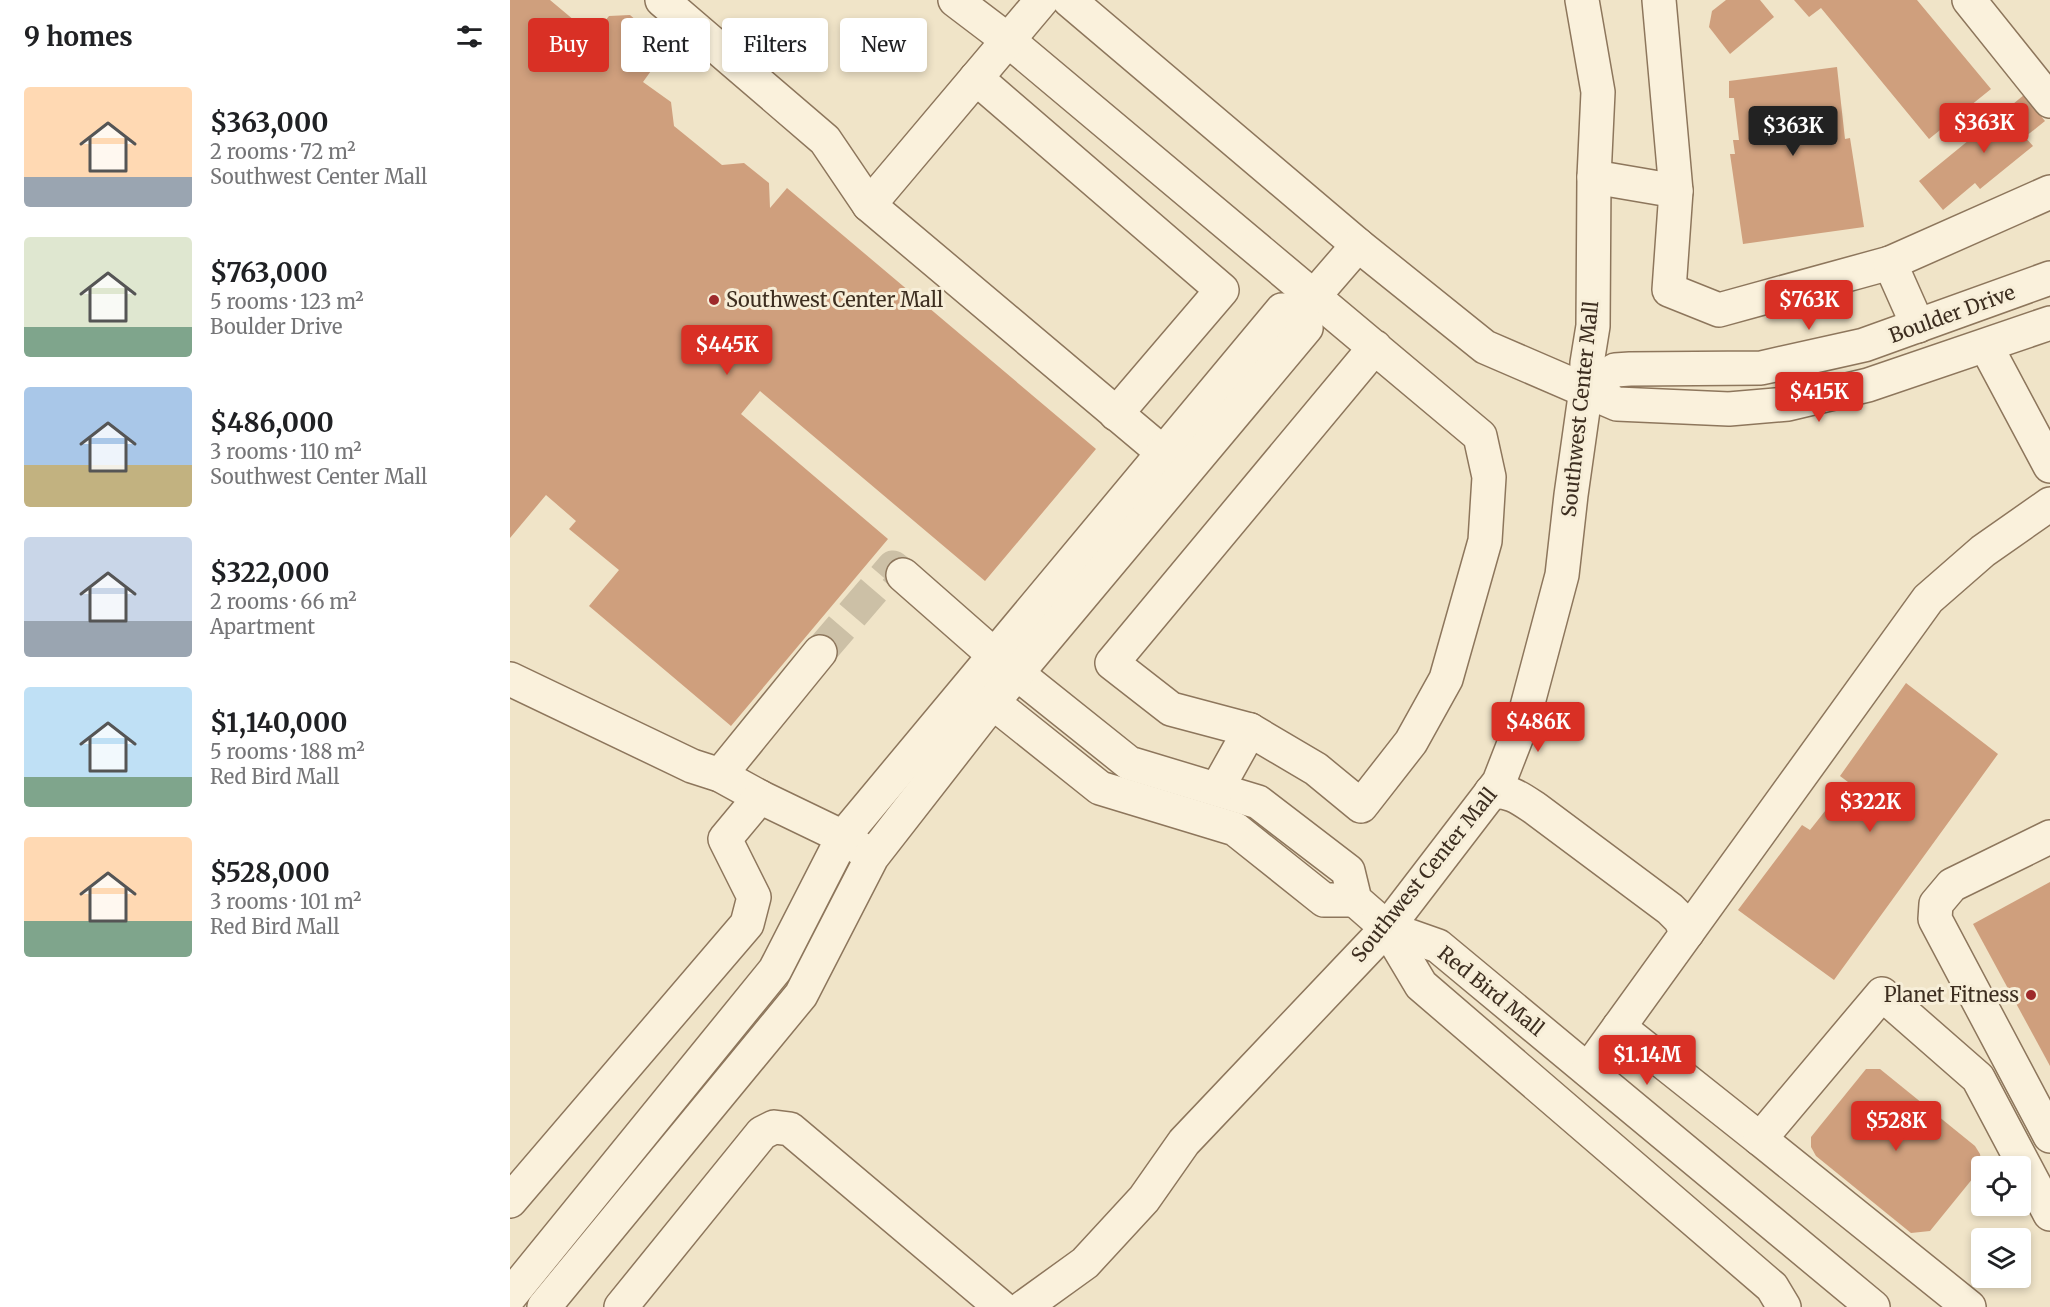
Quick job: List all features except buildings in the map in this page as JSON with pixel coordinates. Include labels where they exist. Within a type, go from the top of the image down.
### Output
[{"type":"street","points":[[662,0],[825,140],[869,205],[1174,462]]},
{"type":"street","points":[[955,0],[1009,41],[1308,304],[1375,347],[1480,436],[1490,477],[1485,541],[1446,679],[1411,742],[1361,806],[1316,769],[1250,730],[1171,709],[1112,663],[1375,347]]},
{"type":"street","points":[[869,205],[1042,0]]},
{"type":"street","points":[[1069,0],[1358,245],[1485,347],[1586,389]]},
{"type":"street","name":"Southwest Center Mall","points":[[1024,1307],[1085,1263],[1144,1199],[1184,1142],[1387,928],[1499,782],[1524,718],[1562,575],[1593,326],[1594,177],[1598,92],[1582,0]]},
{"type":"street","points":[[1659,0],[1676,191],[1668,290],[1719,310],[1890,262],[2050,192]]},
{"type":"street","points":[[1969,0],[2050,101]]},
{"type":"street","points":[[976,78],[1222,290],[1116,414]]},
{"type":"street","points":[[1594,177],[1676,191]]},
{"type":"street","points":[[510,1296],[776,970],[843,837],[1006,664],[1174,462],[1282,310],[1308,304],[1358,245]]},
{"type":"street","points":[[1890,262],[1918,326]]},
{"type":"street","name":"Boulder Drive","points":[[2050,278],[1864,345],[1761,368],[1615,370],[1586,389],[1600,398],[1617,404],[1729,409],[1788,404],[1868,385],[2050,323]]},
{"type":"street","points":[[1986,346],[2038,418],[2050,466]]},
{"type":"street","points":[[1588,1070],[1928,599],[1983,551],[2050,504]]},
{"type":"street","points":[[903,575],[1006,664],[1129,763],[1258,802],[1348,871],[1355,900],[1387,928]]},
{"type":"street","points":[[720,775],[820,652]]},
{"type":"street","points":[[510,679],[692,766],[720,775],[843,837],[872,856]]},
{"type":"street","points":[[544,1307],[801,994],[872,856],[981,693]]},
{"type":"street","points":[[981,693],[1100,788],[1235,829],[1323,900],[1355,900]]},
{"type":"street","points":[[1217,789],[1250,730]]},
{"type":"street","points":[[1491,792],[1502,791],[1515,795],[1536,809],[1670,909],[1680,919],[1687,933]]},
{"type":"street","points":[[510,1201],[747,924],[754,897],[725,839],[760,797]]},
{"type":"street","points":[[2050,837],[1952,885],[1936,904],[1935,919],[2050,1136]]},
{"type":"street","name":"Red Bird Mall","points":[[1387,928],[1438,946],[1873,1307]]},
{"type":"street","name":"Red Bird Mall","points":[[1387,928],[1421,985],[1772,1287],[1784,1307]]},
{"type":"street","points":[[1760,1139],[1882,994],[1978,1078],[2050,1214]]},
{"type":"street","points":[[1619,1027],[1969,1307]]},
{"type":"street","points":[[621,1307],[762,1134],[774,1127],[790,1129],[1000,1307]]},
{"type":"tunnel","points":[[820,652],[893,567],[903,575]]},
{"type":"place","name":"Southwest Center Mall","points":[[714,300]]},
{"type":"place","name":"Planet Fitness","points":[[2031,995]]}]
